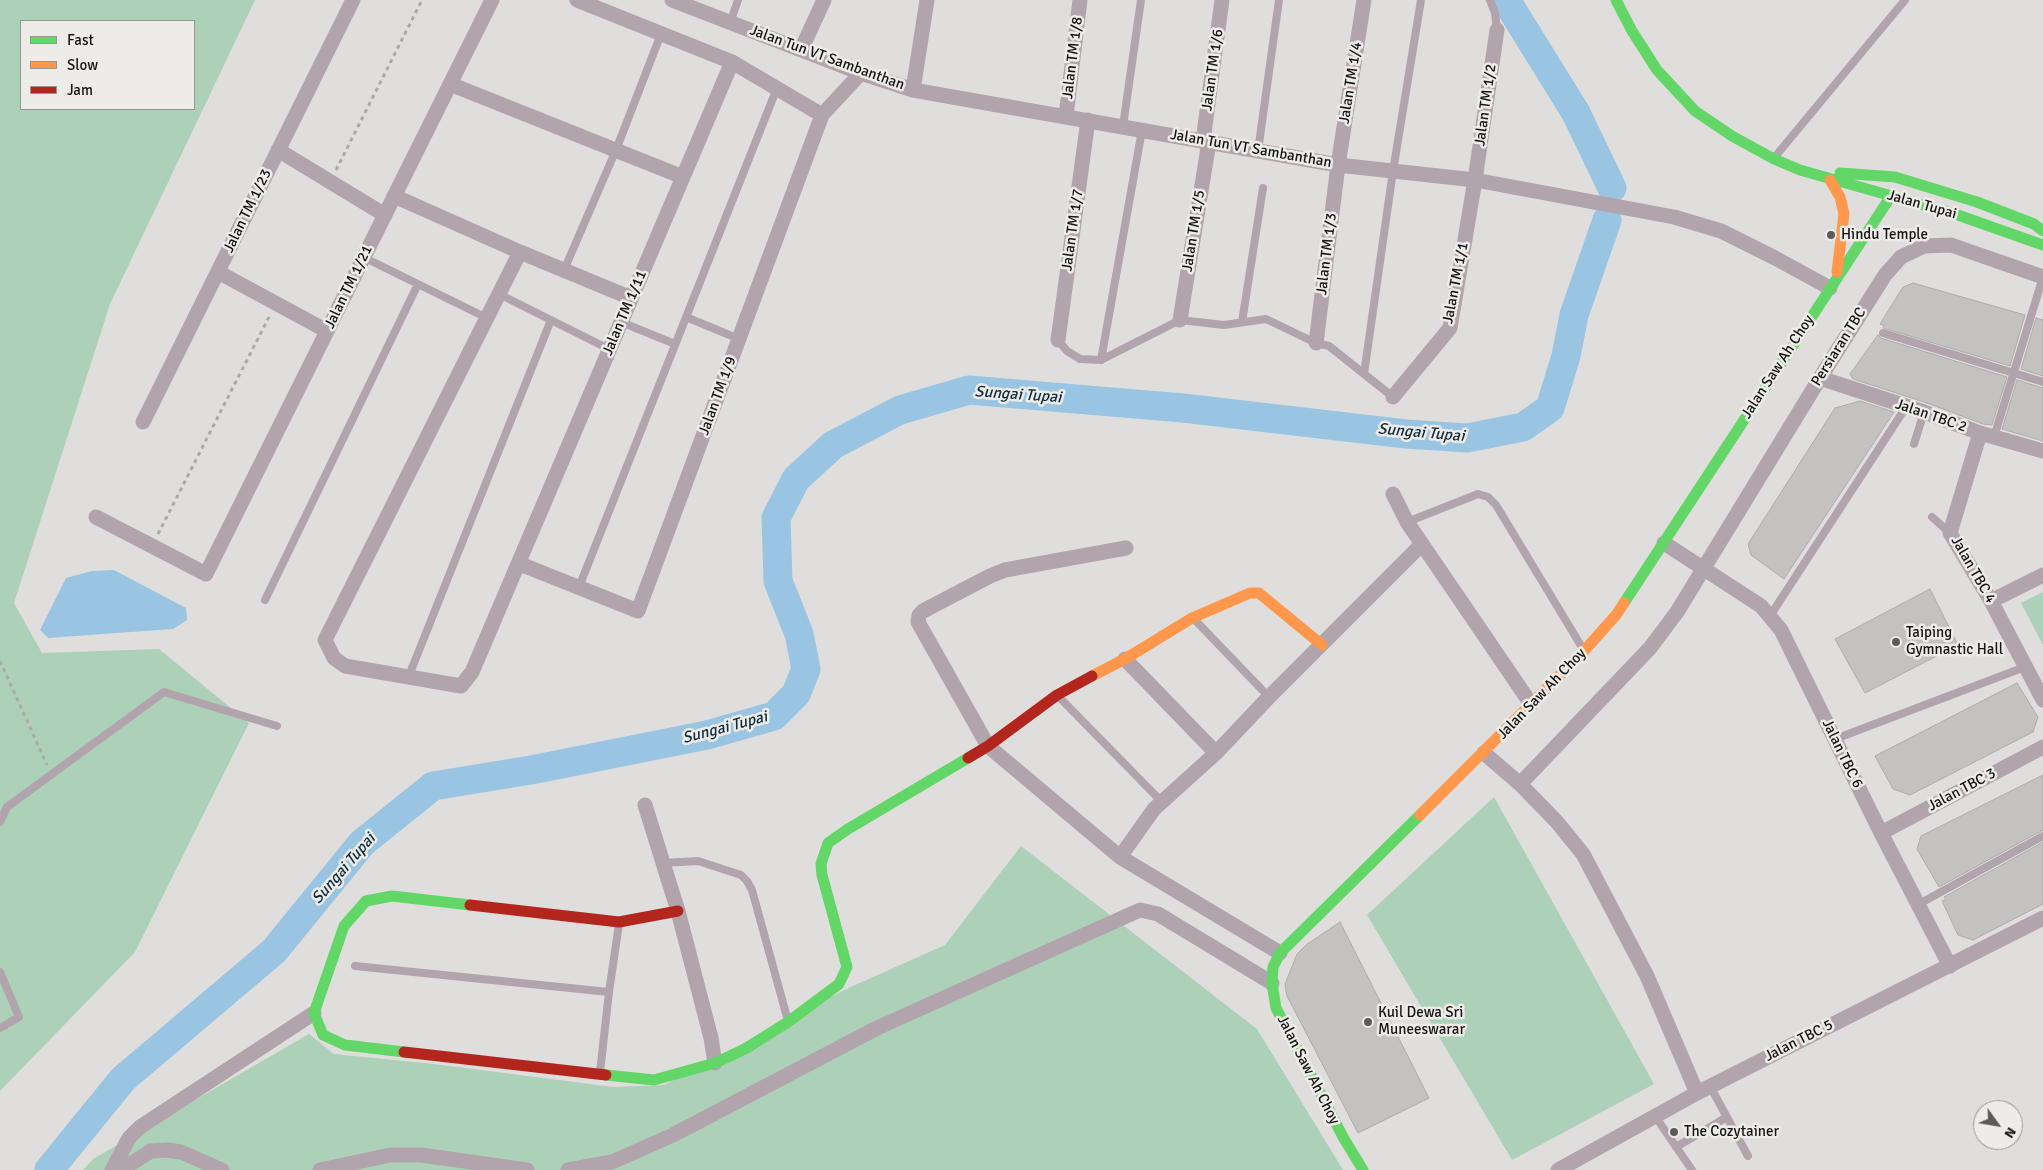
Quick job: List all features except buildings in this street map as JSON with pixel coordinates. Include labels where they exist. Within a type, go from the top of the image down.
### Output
[{"type":"street","name":"Jalan TM 1/23","points":[[143,422],[353,0]]},
{"type":"street","name":"Jalan TM 1/21","points":[[151,547],[206,574],[492,0]]},
{"type":"street","points":[[578,0],[732,62],[822,115]]},
{"type":"street","points":[[801,50],[824,0]]},
{"type":"street","points":[[913,90],[927,0]]},
{"type":"street","name":"Jalan TM 1/8","points":[[1066,116],[1080,0]]},
{"type":"street","name":"Jalan TM 1/6","points":[[1206,142],[1222,0]]},
{"type":"street","name":"Jalan TM 1/4","points":[[1338,165],[1364,0]]},
{"type":"street","points":[[1616,0],[1632,31],[1657,70],[1695,111],[1732,136],[1774,159],[1800,170],[1895,177],[1977,202],[2034,224],[2043,231]]},
{"type":"street","name":"Jalan Tun VT Sambanthan","points":[[676,1],[861,73],[913,90],[1338,165],[1475,180],[1674,217],[1721,231],[1775,258],[1833,283]]},
{"type":"street","name":"Jalan TM 1/2","points":[[1475,180],[1497,30]]},
{"type":"street","name":"Jalan TM 1/11","points":[[408,678],[461,686],[472,672],[520,564],[609,349],[732,62]]},
{"type":"street","name":"Jalan TM 1/9","points":[[520,564],[638,611],[822,115],[861,73]]},
{"type":"street","points":[[450,84],[683,177]]},
{"type":"street","name":"Jalan TM 1/7","points":[[1058,340],[1088,120]]},
{"type":"street","name":"Jalan TM 1/5","points":[[1180,320],[1206,142]]},
{"type":"street","points":[[278,150],[385,215]]},
{"type":"street","name":"Jalan TM 1/3","points":[[1316,343],[1338,165]]},
{"type":"street","name":"Jalan Tupai","points":[[1800,170],[1955,214],[2043,246]]},
{"type":"street","name":"Jalan TM 1/1","points":[[1392,397],[1450,328],[1475,180]]},
{"type":"street","points":[[1830,180],[1840,197],[1844,214],[1833,283]]},
{"type":"street","points":[[394,196],[520,252],[631,298]]},
{"type":"street","name":"Jalan Saw Ah Choy","points":[[1364,1170],[1343,1136],[1276,1008],[1272,983],[1273,967],[1280,953],[1484,753],[1584,651],[1616,615],[1891,196]]},
{"type":"street","name":"Persiaran TBC","points":[[1520,784],[1650,648],[1677,612],[1884,275],[1901,257],[1924,246],[1951,246],[2043,277]]},
{"type":"street","points":[[408,678],[346,666],[334,658],[325,640],[520,252]]},
{"type":"street","points":[[218,272],[327,331]]},
{"type":"street","name":"Jalan TBC 2","points":[[1820,378],[1987,435],[2043,451]]},
{"type":"street","name":"Jalan TBC 4","points":[[1987,435],[1950,533],[1991,602],[2043,700]]},
{"type":"street","points":[[1393,494],[1422,544],[1531,704]]},
{"type":"street","points":[[96,517],[151,547]]},
{"type":"street","name":"Jalan TBC 6","points":[[1664,543],[1761,606],[1781,630],[1881,833],[1950,966]]},
{"type":"street","points":[[1120,857],[1162,802],[1216,753],[1269,697],[1422,544]]},
{"type":"street","points":[[1126,548],[1005,570],[923,611],[919,616],[918,622],[988,746],[1120,857],[1280,953]]},
{"type":"street","points":[[1991,602],[2043,575]]},
{"type":"street","points":[[314,1013],[323,1035],[332,1041],[345,1045],[654,1080],[715,1063],[745,1049],[788,1022],[839,984],[847,967],[822,875],[821,864],[828,843],[848,829],[988,746],[1057,695],[1125,658],[1192,618],[1250,593],[1259,593],[1322,645]]},
{"type":"street","points":[[1125,658],[1216,753]]},
{"type":"street","name":"Jalan TBC 3","points":[[1881,833],[2043,746]]},
{"type":"street","points":[[1484,753],[1520,784],[1557,822],[1583,854],[1704,1089]]},
{"type":"street","points":[[645,805],[678,911],[711,1038],[715,1063]]},
{"type":"street","points":[[112,1170],[129,1138],[140,1126],[314,1013],[344,926],[366,902],[392,896],[620,922],[678,911]]},
{"type":"street","points":[[568,1170],[612,1162],[673,1135],[877,1028],[1140,910],[1158,914],[1272,983]]},
{"type":"street","name":"Jalan TBC 5","points":[[1558,1170],[1704,1089],[2043,918]]},
{"type":"street","points":[[121,1170],[151,1151],[167,1150],[180,1152],[222,1170]]},
{"type":"street","points":[[320,1170],[390,1155],[421,1155],[527,1170]]},
{"type":"lane","points":[[730,23],[738,0]]},
{"type":"lane","points":[[1123,126],[1141,0]]},
{"type":"lane","points":[[1258,151],[1279,0]]},
{"type":"lane","points":[[1364,374],[1393,171],[1421,0]]},
{"type":"lane","points":[[1490,0],[1495,13],[1497,30]]},
{"type":"lane","points":[[1774,159],[1905,0]]},
{"type":"lane","points":[[564,270],[616,150],[661,34]]},
{"type":"lane","points":[[579,587],[777,88]]},
{"type":"lane","points":[[1101,360],[1142,130]]},
{"type":"lane","points":[[1242,322],[1262,188]]},
{"type":"lane","points":[[363,257],[487,318]]},
{"type":"lane","points":[[1987,435],[2013,373],[2043,277]]},
{"type":"lane","points":[[264,600],[418,284]]},
{"type":"lane","points":[[499,294],[609,349]]},
{"type":"lane","points":[[686,317],[739,339]]},
{"type":"lane","points":[[1058,340],[1068,351],[1080,359],[1101,360],[1180,320],[1224,325],[1266,319],[1316,343],[1329,346],[1392,397]]},
{"type":"lane","points":[[408,678],[551,320]]},
{"type":"lane","points":[[621,322],[675,344]]},
{"type":"lane","points":[[1883,333],[2043,382]]},
{"type":"lane","points":[[1770,616],[1906,407]]},
{"type":"lane","points":[[1914,444],[1924,412]]},
{"type":"lane","points":[[1408,522],[1478,494],[1488,497],[1496,505],[1584,651]]},
{"type":"lane","points":[[1932,517],[1950,533]]},
{"type":"lane","points":[[1192,618],[1269,697]]},
{"type":"lane","points":[[1835,739],[2025,667]]},
{"type":"lane","points":[[0,822],[7,808],[164,692],[278,726]]},
{"type":"lane","points":[[1057,695],[1162,802]]},
{"type":"lane","points":[[1919,904],[2043,836]]},
{"type":"lane","points":[[662,863],[698,861],[740,875],[747,882],[752,890],[788,1022]]},
{"type":"lane","points":[[600,1075],[609,992],[620,922]]},
{"type":"lane","points":[[355,966],[609,992]]},
{"type":"lane","points":[[0,972],[19,1017],[0,1028]]},
{"type":"lane","points":[[1704,1089],[1727,1116],[1748,1156]]},
{"type":"lane","points":[[1655,1116],[1692,1170]]},
{"type":"lane","points":[[1676,1147],[1727,1116]]},
{"type":"path","points":[[330,181],[422,0]]},
{"type":"path","points":[[151,547],[276,303]]},
{"type":"path","points":[[0,662],[52,775]]},
{"type":"green space","points":[[0,0],[255,0],[110,304],[14,603],[42,653],[159,649],[249,723],[135,952],[0,1091]]},
{"type":"green space","points":[[2043,592],[2043,645],[2021,603]]},
{"type":"green space","points":[[1494,797],[1654,1084],[1512,1160],[1367,915]]},
{"type":"green space","points":[[1021,846],[1257,1029],[1343,1170],[83,1170],[93,1159],[309,1034],[334,1054],[434,1064],[613,1087],[664,1085],[844,990],[945,945]]},
{"type":"water","points":[[114,570],[186,608],[187,620],[173,629],[48,638],[40,630],[66,578],[92,571]]},
{"type":"waterway","name":"Sungai Tupai","points":[[1506,0],[1576,113],[1612,188]]},
{"type":"waterway","name":"Sungai Tupai","points":[[49,1170],[123,1079],[274,951],[362,843],[433,786],[531,770],[707,735],[774,716],[796,694],[806,669],[799,634],[778,581],[776,518],[796,479],[833,445],[900,410],[969,390],[1183,408],[1406,434],[1467,438],[1523,427],[1550,408],[1566,356],[1574,315],[1607,220]]},
{"type":"traffic: fast","points":[[1616,0],[1632,31],[1657,70],[1695,111],[1732,136],[1774,159],[1800,170],[1955,214],[2043,245]]},
{"type":"traffic: fast","points":[[1840,173],[1895,177],[1977,202],[2034,224],[2043,231]]},
{"type":"traffic: fast","points":[[1624,603],[1891,196]]},
{"type":"traffic: fast","points":[[606,1075],[654,1080],[715,1063],[745,1049],[788,1022],[839,984],[847,967],[822,875],[821,864],[828,843],[848,829],[968,758]]},
{"type":"traffic: fast","points":[[1363,1170],[1343,1137],[1276,1008],[1272,983],[1273,967],[1280,953],[1420,815]]},
{"type":"traffic: fast","points":[[404,1052],[345,1045],[323,1035],[314,1013],[344,926],[366,901],[392,896],[470,905]]},
{"type":"traffic: slow","points":[[1830,180],[1840,197],[1844,214],[1837,272]]},
{"type":"traffic: slow","points":[[1092,676],[1125,659],[1192,618],[1250,593],[1259,593],[1322,645]]},
{"type":"traffic: slow","points":[[1420,815],[1584,651],[1616,615],[1624,603]]},
{"type":"traffic: jam","points":[[968,758],[988,746],[1057,695],[1092,676]]},
{"type":"traffic: jam","points":[[470,905],[619,922],[678,911]]},
{"type":"traffic: jam","points":[[404,1052],[606,1075]]},
{"type":"place","name":"Hindu Temple","points":[[1831,235]]},
{"type":"place","name":"Taiping Gymnastic Hall","points":[[1896,642]]},
{"type":"place","name":"Kuil Dewa Sri Muneeswarar","points":[[1368,1022]]},
{"type":"place","name":"The Cozytainer","points":[[1674,1132]]}]
